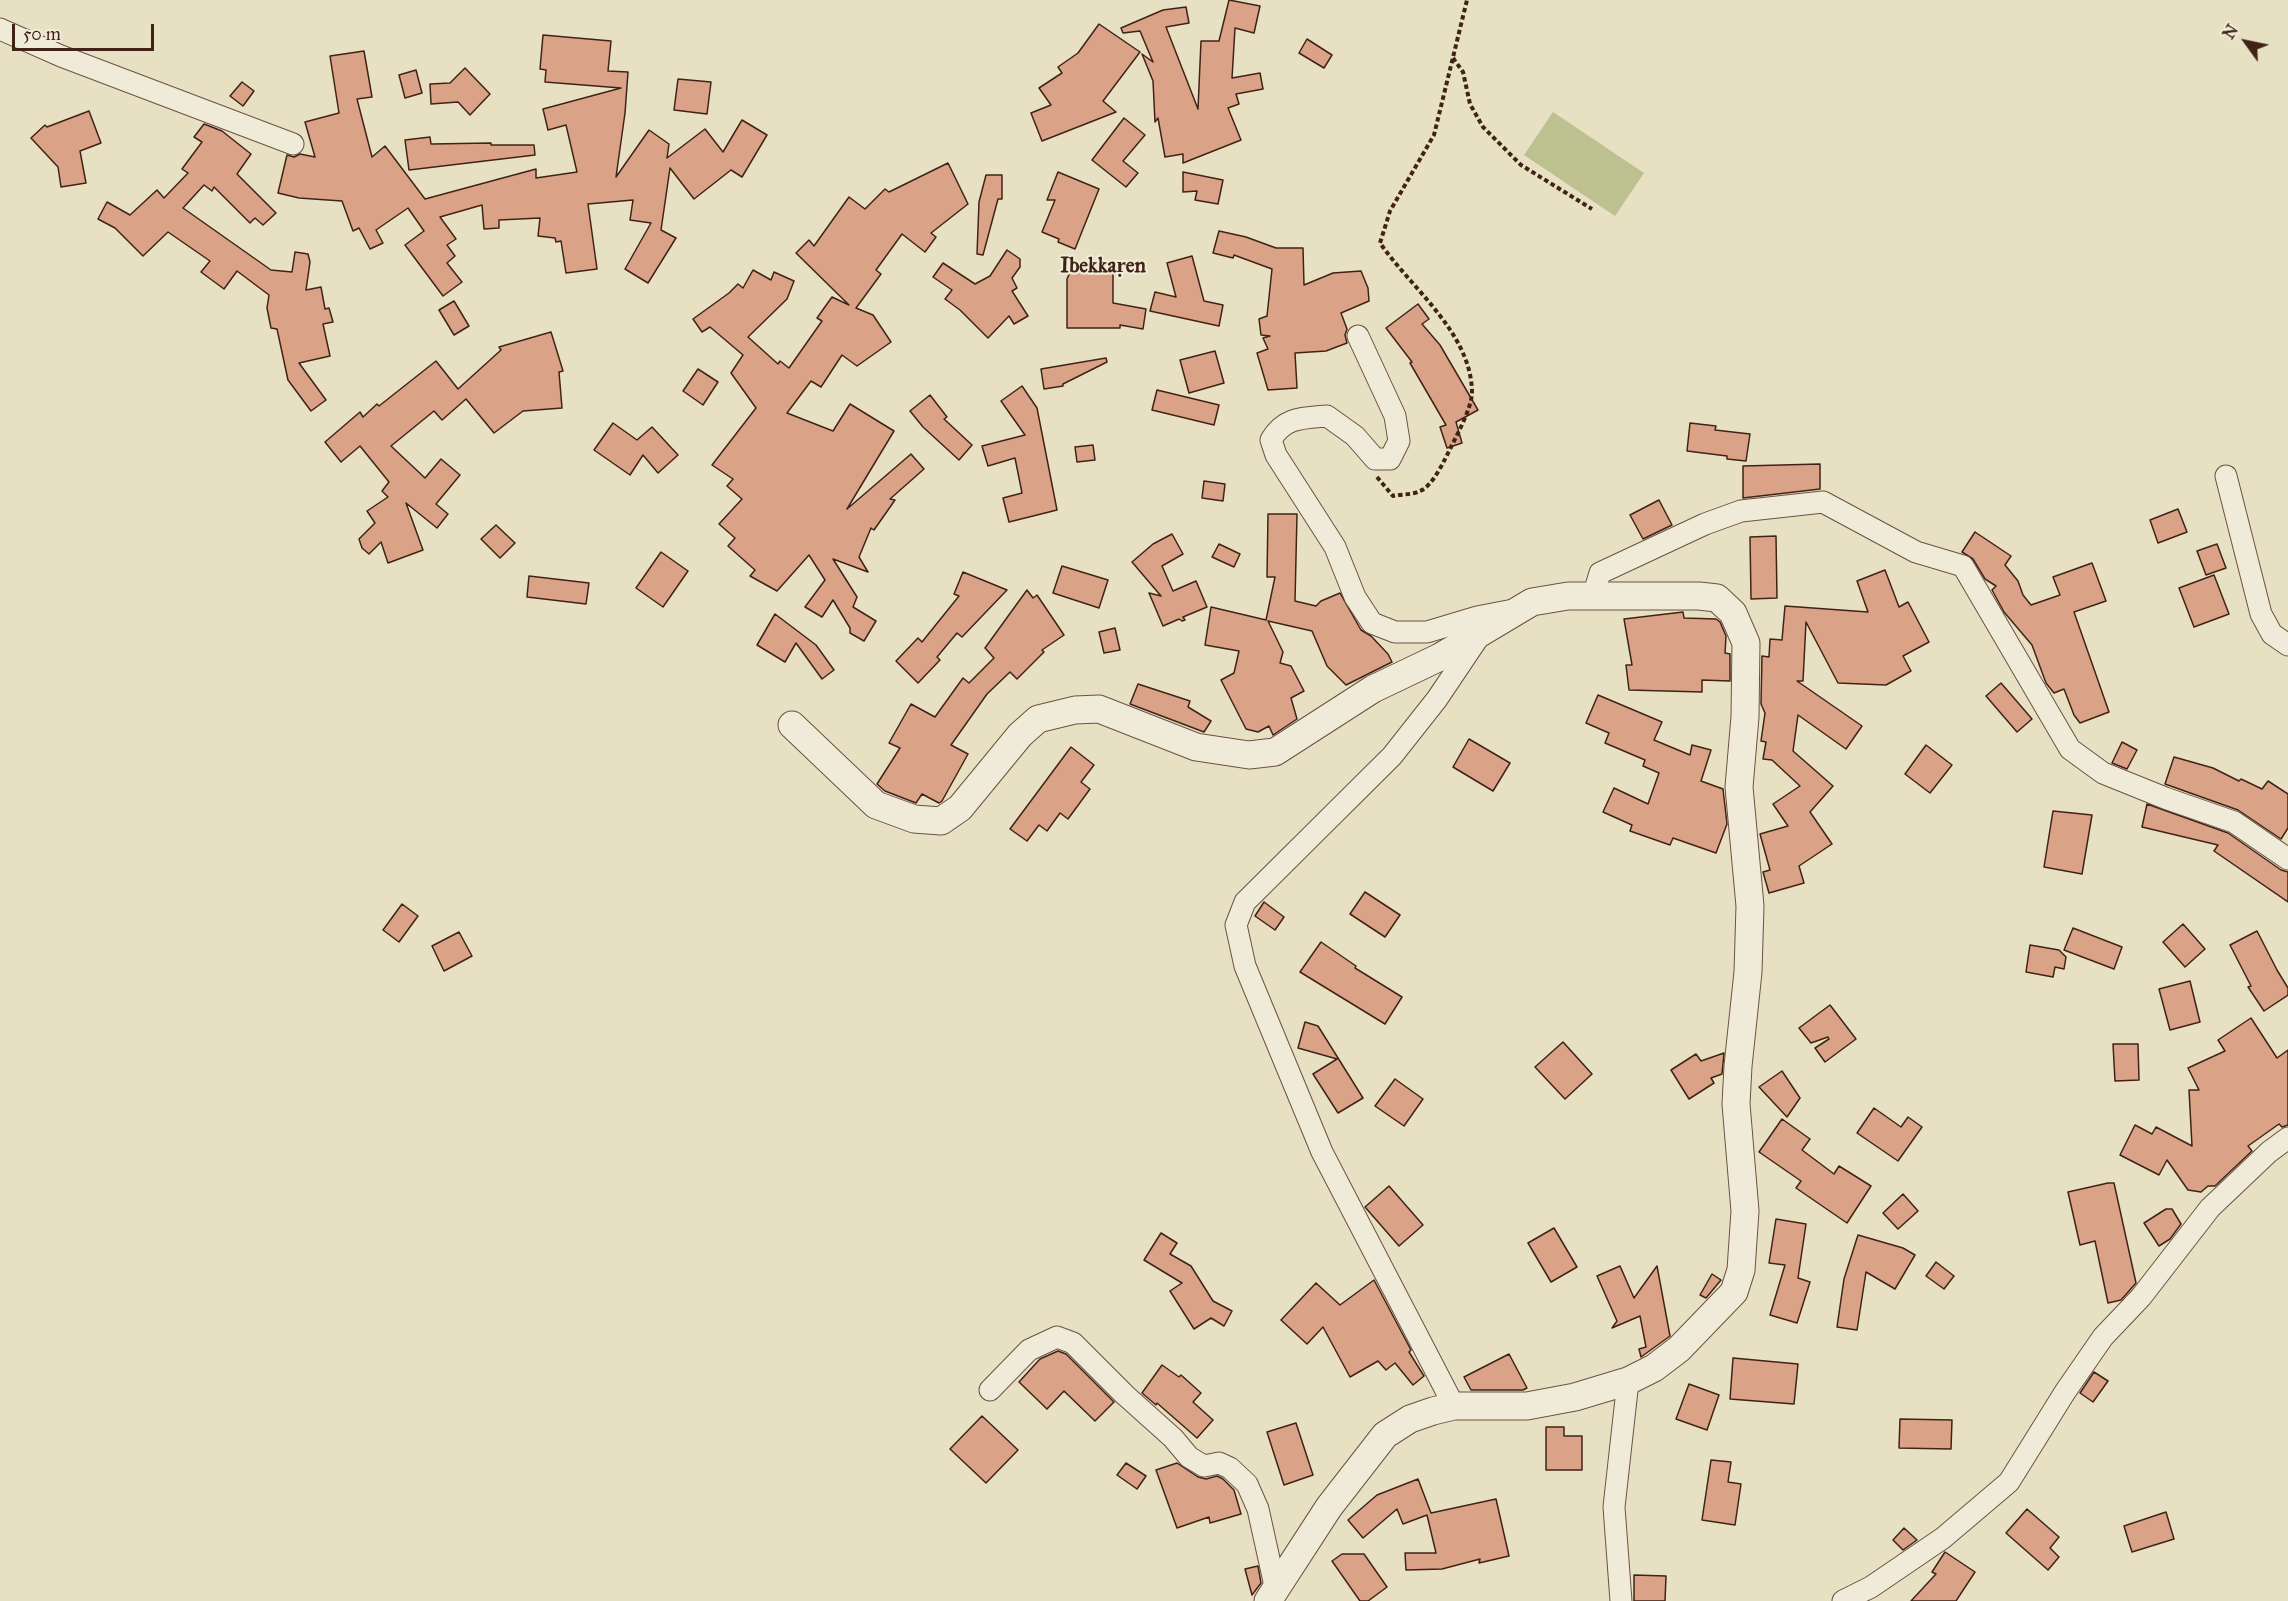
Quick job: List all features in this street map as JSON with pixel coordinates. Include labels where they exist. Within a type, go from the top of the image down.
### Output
[{"type":"street","points":[[0,29],[62,56],[293,144]]},
{"type":"street","points":[[1358,336],[1395,416],[1400,441],[1390,459],[1376,459],[1355,436],[1327,416],[1297,419],[1278,428],[1271,440],[1276,455],[1335,547],[1354,597],[1371,623],[1395,632],[1427,632],[1477,617],[1520,609]]},
{"type":"street","points":[[2226,476],[2261,614],[2272,634],[2288,645]]},
{"type":"street","points":[[1593,596],[1600,573],[1705,524],[1741,511],[1823,501],[1916,552],[1963,566],[2070,749],[2103,772],[2165,798],[2234,822],[2288,859]]},
{"type":"street","points":[[792,725],[876,804],[914,819],[941,821],[960,808],[1020,735],[1038,719],[1075,710],[1099,709],[1196,747],[1249,755],[1275,752],[1373,689],[1440,657],[1532,602],[1568,596],[1699,596],[1717,598],[1733,613],[1746,643],[1745,717],[1739,787],[1750,906],[1748,972],[1736,1104],[1745,1210],[1741,1270],[1734,1292],[1679,1349],[1654,1368],[1628,1381],[1575,1397],[1527,1406],[1454,1406],[1410,1419],[1385,1435],[1329,1507],[1271,1594]]},
{"type":"street","points":[[1454,1406],[1322,1152],[1245,966],[1236,926],[1245,902],[1392,756],[1437,699],[1482,632]]},
{"type":"street","points":[[1843,1601],[1871,1587],[1943,1538],[2008,1482],[2103,1337],[2141,1297],[2210,1208],[2269,1152],[2288,1138]]},
{"type":"street","points":[[990,1390],[1029,1350],[1058,1337],[1073,1343],[1190,1457],[1204,1466],[1219,1463],[1230,1468],[1246,1484],[1258,1509],[1271,1594]]},
{"type":"street","points":[[1621,1601],[1614,1507],[1628,1381]]},
{"type":"path","points":[[1376,459],[1377,478],[1393,496],[1421,491],[1441,469],[1461,427],[1472,393],[1463,349],[1442,318],[1395,265],[1380,243],[1390,211],[1434,135],[1467,0]]},
{"type":"path","points":[[1452,57],[1463,72],[1470,104],[1483,127],[1521,165],[1592,209]]},
{"type":"green space","points":[[1553,112],[1644,173],[1615,216],[1524,155]]},
{"type":"building","points":[[1229,0],[1260,6],[1254,33],[1235,28],[1232,78],[1260,73],[1263,89],[1236,94],[1239,104],[1228,108],[1241,140],[1183,163],[1183,154],[1165,157],[1158,118],[1155,122],[1153,81],[1142,54],[1153,62],[1140,31],[1123,33],[1121,28],[1163,10],[1186,7],[1189,23],[1166,27],[1198,109],[1201,41],[1219,41]]},
{"type":"building","points":[[1099,24],[1140,52],[1103,101],[1116,112],[1042,141],[1031,113],[1051,105],[1039,88],[1062,73],[1058,67],[1078,53]]},
{"type":"building","points":[[543,35],[611,41],[608,71],[628,72],[616,177],[649,130],[669,144],[667,158],[705,129],[723,152],[742,120],[767,135],[742,177],[731,170],[694,199],[670,168],[661,230],[676,238],[648,283],[625,269],[651,223],[630,220],[633,200],[588,204],[597,269],[566,273],[561,241],[556,242],[555,238],[538,236],[540,218],[499,220],[499,228],[484,229],[482,205],[440,217],[456,239],[447,245],[455,256],[447,263],[462,282],[443,296],[405,245],[424,231],[408,208],[376,230],[383,243],[370,249],[359,228],[353,231],[342,201],[299,198],[278,193],[287,155],[294,157],[300,154],[315,157],[305,122],[339,113],[330,56],[364,51],[372,97],[357,99],[372,157],[385,146],[425,199],[536,169],[536,178],[577,172],[566,125],[548,130],[543,109],[621,88],[545,82],[546,70],[540,69]]},
{"type":"building","points":[[1307,39],[1332,55],[1324,68],[1299,53]]},
{"type":"building","points":[[465,68],[490,94],[470,115],[458,102],[431,104],[430,84],[450,83]]},
{"type":"building","points":[[416,70],[422,93],[405,98],[399,75]]},
{"type":"building","points":[[678,79],[711,82],[707,114],[674,110]]},
{"type":"building","points":[[242,82],[254,91],[243,106],[230,96]]},
{"type":"building","points":[[89,111],[101,143],[80,151],[86,183],[61,187],[58,167],[31,138],[45,125],[47,127]]},
{"type":"building","points":[[1124,118],[1145,135],[1123,161],[1138,173],[1126,187],[1092,160]]},
{"type":"building","points":[[204,124],[222,131],[251,154],[237,174],[276,213],[263,225],[255,218],[250,223],[214,187],[212,191],[204,185],[183,208],[271,270],[292,272],[295,252],[308,254],[310,262],[306,290],[321,287],[325,309],[329,308],[333,322],[323,324],[330,356],[299,363],[326,400],[311,411],[288,380],[277,329],[271,328],[267,308],[269,295],[237,271],[224,289],[201,272],[210,261],[168,232],[143,256],[115,228],[98,219],[107,202],[130,215],[157,190],[164,198],[188,173],[182,169],[202,142],[194,137]]},
{"type":"building","points":[[430,137],[431,144],[534,145],[535,155],[409,170],[405,140]]},
{"type":"building","points":[[948,163],[968,204],[931,233],[936,237],[925,252],[902,234],[876,270],[881,274],[856,308],[873,315],[891,342],[857,366],[842,355],[821,387],[811,381],[787,413],[833,431],[850,404],[894,431],[847,509],[911,454],[924,469],[890,499],[895,500],[874,530],[871,528],[859,557],[868,572],[833,559],[857,597],[853,607],[876,621],[864,641],[850,633],[850,628],[833,600],[822,617],[805,607],[825,580],[809,555],[777,591],[750,576],[755,570],[728,546],[735,538],[719,524],[742,499],[727,486],[733,479],[712,465],[756,408],[731,373],[743,355],[710,327],[702,332],[693,319],[738,284],[743,288],[753,270],[771,280],[774,272],[794,281],[787,299],[748,337],[778,364],[780,361],[789,368],[822,321],[817,318],[832,297],[849,305],[796,253],[809,240],[814,246],[849,197],[865,209],[885,189],[889,192]]},
{"type":"building","points":[[1058,172],[1099,189],[1075,249],[1042,232],[1055,200],[1047,200]]},
{"type":"building","points":[[1183,172],[1223,180],[1218,204],[1195,200],[1197,191],[1183,192]]},
{"type":"building","points":[[986,175],[1002,175],[1002,199],[998,199],[983,255],[977,254],[979,202]]},
{"type":"building","points":[[1219,231],[1246,237],[1276,248],[1303,248],[1304,285],[1333,273],[1361,271],[1368,288],[1369,301],[1341,313],[1347,329],[1345,335],[1347,343],[1326,351],[1295,353],[1297,388],[1268,390],[1257,353],[1268,349],[1263,338],[1270,336],[1261,335],[1259,319],[1267,316],[1272,269],[1234,255],[1233,258],[1213,253]]},
{"type":"building","points":[[1007,250],[1020,259],[1020,267],[1012,278],[1017,288],[1012,291],[1028,316],[1014,324],[1009,316],[988,338],[960,310],[945,299],[952,290],[933,277],[943,263],[975,284],[990,276]]},
{"type":"building","points":[[1192,256],[1204,301],[1223,305],[1219,326],[1150,311],[1155,292],[1176,297],[1167,263]]},
{"type":"building","points":[[1073,265],[1092,273],[1113,273],[1113,303],[1146,309],[1143,329],[1120,325],[1120,328],[1067,328],[1067,279]]},
{"type":"building","points":[[454,301],[469,326],[454,335],[439,310]]},
{"type":"building","points":[[1418,304],[1429,319],[1422,324],[1440,345],[1478,410],[1456,422],[1462,443],[1447,448],[1440,427],[1446,425],[1410,363],[1412,362],[1386,328]]},
{"type":"building","points":[[551,332],[563,371],[559,372],[562,408],[523,411],[494,433],[466,399],[442,420],[434,411],[391,446],[425,478],[441,459],[460,475],[436,504],[448,514],[437,528],[406,503],[423,550],[388,563],[381,542],[369,554],[362,548],[359,539],[375,523],[367,511],[388,497],[382,491],[389,482],[360,446],[341,462],[325,442],[360,412],[363,417],[436,361],[458,389],[501,350],[499,347]]},
{"type":"building","points":[[1215,351],[1224,383],[1189,393],[1180,360]]},
{"type":"building","points":[[1106,358],[1107,362],[1063,386],[1044,389],[1041,369]]},
{"type":"building","points":[[698,369],[718,382],[703,405],[683,391]]},
{"type":"building","points":[[1022,386],[1037,408],[1057,510],[1009,522],[1003,498],[1022,493],[1015,458],[988,466],[982,446],[1025,435],[1001,401]]},
{"type":"building","points":[[1157,390],[1219,405],[1214,425],[1152,410]]},
{"type":"building","points":[[930,395],[947,417],[944,419],[972,445],[959,460],[923,427],[910,411]]},
{"type":"building","points":[[613,423],[637,440],[652,427],[678,455],[658,473],[643,455],[630,475],[594,450]]},
{"type":"building","points":[[1690,423],[1716,426],[1715,430],[1750,434],[1746,461],[1687,451]]},
{"type":"building","points":[[1093,445],[1095,460],[1077,462],[1075,447]]},
{"type":"building","points":[[1820,464],[1820,489],[1743,498],[1743,466]]},
{"type":"building","points":[[1204,481],[1225,484],[1223,501],[1202,498]]},
{"type":"building","points":[[1659,500],[1672,525],[1643,539],[1630,515]]},
{"type":"building","points":[[2178,509],[2187,532],[2158,543],[2150,520]]},
{"type":"building","points":[[1268,514],[1297,514],[1295,601],[1316,606],[1321,601],[1340,593],[1361,630],[1371,636],[1388,654],[1392,662],[1346,685],[1327,666],[1312,631],[1268,621],[1283,652],[1280,663],[1291,666],[1304,691],[1291,698],[1297,719],[1273,735],[1269,726],[1258,732],[1246,729],[1221,680],[1234,673],[1239,651],[1205,645],[1211,607],[1266,620],[1275,577],[1267,577]]},
{"type":"building","points":[[496,525],[515,543],[500,558],[481,539]]},
{"type":"building","points":[[1975,532],[2011,556],[2005,565],[2018,581],[2023,595],[2031,605],[2060,595],[2053,577],[2092,563],[2106,601],[2074,612],[2109,712],[2080,723],[2074,715],[2064,689],[2054,693],[2046,683],[2032,645],[2004,612],[1992,590],[1996,586],[1985,579],[1973,559],[1962,552]]},
{"type":"building","points":[[1172,534],[1183,554],[1162,566],[1173,591],[1196,581],[1207,607],[1183,617],[1185,620],[1179,619],[1163,626],[1149,593],[1161,596],[1132,562],[1153,544]]},
{"type":"building","points":[[1776,536],[1777,598],[1751,599],[1750,537]]},
{"type":"building","points":[[1219,544],[1240,554],[1234,567],[1212,557]]},
{"type":"building","points":[[2217,544],[2226,568],[2206,575],[2197,551]]},
{"type":"building","points":[[661,552],[688,571],[663,607],[636,588]]},
{"type":"building","points":[[1062,566],[1108,580],[1099,608],[1053,593]]},
{"type":"building","points":[[1885,570],[1899,607],[1908,602],[1929,642],[1903,656],[1911,671],[1886,685],[1838,683],[1806,622],[1803,681],[1797,681],[1862,726],[1846,749],[1798,715],[1793,751],[1833,786],[1810,812],[1832,844],[1799,866],[1804,883],[1769,893],[1763,872],[1770,870],[1760,834],[1788,826],[1773,804],[1800,786],[1772,760],[1763,759],[1766,742],[1761,741],[1765,713],[1761,704],[1762,656],[1769,657],[1770,639],[1782,640],[1785,606],[1868,612],[1857,581]]},
{"type":"building","points":[[963,572],[1007,590],[962,637],[957,633],[937,657],[940,660],[918,683],[896,661],[918,638],[922,642],[959,596],[954,594]]},
{"type":"building","points":[[2214,575],[2229,614],[2194,627],[2179,588]]},
{"type":"building","points":[[529,576],[589,583],[586,604],[527,597]]},
{"type":"building","points":[[1027,590],[1033,598],[1037,595],[1064,635],[1042,650],[1044,652],[1017,679],[1010,672],[987,694],[951,745],[968,754],[942,801],[939,803],[922,794],[916,803],[885,791],[877,784],[900,748],[889,743],[911,704],[935,717],[963,678],[969,683],[994,658],[985,648]]},
{"type":"building","points":[[1683,612],[1684,618],[1716,619],[1720,622],[1726,636],[1725,653],[1730,654],[1730,681],[1702,680],[1702,692],[1629,690],[1626,665],[1632,665],[1624,619]]},
{"type":"building","points":[[775,614],[816,645],[834,670],[822,679],[796,643],[785,662],[757,645]]},
{"type":"building","points":[[1115,628],[1120,650],[1104,653],[1099,632]]},
{"type":"building","points":[[2001,683],[2032,719],[2017,732],[1986,696]]},
{"type":"building","points":[[1138,684],[1190,701],[1188,707],[1211,721],[1204,732],[1130,704]]},
{"type":"building","points":[[1598,695],[1662,722],[1654,740],[1690,755],[1692,745],[1711,750],[1701,781],[1723,789],[1727,824],[1716,853],[1673,838],[1670,845],[1630,831],[1632,825],[1603,812],[1614,788],[1648,804],[1659,773],[1643,766],[1645,760],[1605,743],[1609,733],[1586,723]]},
{"type":"building","points":[[1469,739],[1510,763],[1493,791],[1453,767]]},
{"type":"building","points":[[2122,742],[2137,750],[2127,769],[2112,763]]},
{"type":"building","points":[[1926,745],[1952,765],[1930,793],[1905,774]]},
{"type":"building","points":[[1071,747],[1094,765],[1081,782],[1090,789],[1068,819],[1060,813],[1047,831],[1039,825],[1027,841],[1010,829]]},
{"type":"building","points":[[2174,757],[2213,768],[2262,789],[2268,781],[2288,794],[2288,828],[2281,839],[2238,810],[2165,784]]},
{"type":"building","points":[[2147,804],[2228,833],[2281,870],[2288,872],[2288,902],[2214,851],[2218,845],[2142,827]]},
{"type":"building","points":[[2053,811],[2092,815],[2082,874],[2044,867]]},
{"type":"building","points":[[1365,892],[1400,915],[1385,937],[1350,914]]},
{"type":"building","points":[[1264,902],[1284,917],[1275,930],[1255,916]]},
{"type":"building","points":[[402,904],[418,916],[399,942],[383,930]]},
{"type":"building","points":[[2183,924],[2205,949],[2185,967],[2163,942]]},
{"type":"building","points":[[2073,928],[2122,947],[2114,969],[2064,950]]},
{"type":"building","points":[[2257,931],[2288,988],[2288,995],[2264,1011],[2248,987],[2251,986],[2230,945]]},
{"type":"building","points":[[459,932],[472,956],[444,971],[432,946]]},
{"type":"building","points":[[1321,942],[1356,966],[1355,968],[1402,997],[1385,1024],[1300,972]]},
{"type":"building","points":[[2030,945],[2059,950],[2066,957],[2064,969],[2055,967],[2053,977],[2026,972]]},
{"type":"building","points":[[2190,981],[2200,1022],[2170,1030],[2159,989]]},
{"type":"building","points":[[1830,1005],[1856,1039],[1825,1062],[1815,1048],[1829,1039],[1828,1037],[1811,1043],[1799,1028]]},
{"type":"building","points":[[2251,1018],[2277,1058],[2288,1050],[2288,1125],[2282,1127],[2279,1124],[2248,1146],[2252,1151],[2215,1186],[2208,1186],[2201,1192],[2188,1190],[2167,1160],[2159,1175],[2120,1155],[2135,1125],[2152,1134],[2156,1127],[2192,1146],[2189,1090],[2199,1090],[2188,1068],[2225,1051],[2218,1040]]},
{"type":"building","points":[[1305,1022],[1318,1026],[1363,1098],[1338,1113],[1313,1074],[1337,1059],[1298,1048]]},
{"type":"building","points":[[1563,1042],[1592,1074],[1565,1099],[1535,1067]]},
{"type":"building","points":[[2113,1044],[2138,1044],[2139,1080],[2115,1081]]},
{"type":"building","points":[[1724,1053],[1722,1074],[1711,1078],[1714,1083],[1689,1099],[1671,1070],[1696,1054],[1701,1061]]},
{"type":"building","points":[[1782,1071],[1800,1098],[1787,1117],[1759,1087]]},
{"type":"building","points":[[1395,1079],[1423,1099],[1404,1126],[1375,1106]]},
{"type":"building","points":[[1874,1108],[1901,1127],[1908,1117],[1922,1127],[1898,1161],[1857,1133]]},
{"type":"building","points":[[1782,1119],[1810,1139],[1802,1150],[1834,1174],[1839,1166],[1871,1186],[1847,1223],[1796,1188],[1801,1181],[1759,1152]]},
{"type":"building","points":[[2114,1183],[2136,1283],[2121,1300],[2108,1303],[2095,1241],[2080,1245],[2068,1192]]},
{"type":"building","points":[[1389,1186],[1423,1225],[1399,1246],[1365,1207]]},
{"type":"building","points":[[1903,1194],[1918,1211],[1898,1229],[1883,1213]]},
{"type":"building","points":[[2166,1209],[2172,1209],[2181,1224],[2170,1239],[2159,1246],[2144,1223]]},
{"type":"building","points":[[1776,1219],[1806,1224],[1798,1278],[1810,1282],[1797,1323],[1770,1315],[1785,1265],[1769,1263]]},
{"type":"building","points":[[1554,1228],[1577,1267],[1551,1282],[1528,1243]]},
{"type":"building","points":[[1161,1233],[1177,1243],[1170,1254],[1191,1266],[1213,1301],[1232,1311],[1224,1326],[1211,1318],[1194,1329],[1170,1291],[1182,1283],[1144,1260]]},
{"type":"building","points":[[1858,1235],[1903,1248],[1915,1255],[1895,1289],[1866,1272],[1857,1330],[1837,1327],[1844,1279]]},
{"type":"building","points":[[1936,1262],[1954,1276],[1944,1289],[1926,1276]]},
{"type":"building","points":[[1620,1266],[1634,1298],[1657,1266],[1670,1336],[1641,1357],[1639,1349],[1646,1347],[1640,1316],[1612,1328],[1617,1321],[1597,1276]]},
{"type":"building","points":[[1712,1274],[1721,1280],[1706,1298],[1700,1295]]},
{"type":"building","points":[[1374,1280],[1411,1350],[1409,1352],[1424,1376],[1413,1385],[1395,1363],[1386,1370],[1378,1361],[1350,1377],[1323,1327],[1307,1344],[1281,1320],[1316,1283],[1340,1305]]},
{"type":"building","points":[[1058,1351],[1066,1354],[1114,1402],[1095,1421],[1064,1391],[1047,1409],[1019,1382],[1040,1359]]},
{"type":"building","points":[[1509,1354],[1527,1388],[1523,1390],[1471,1390],[1464,1377]]},
{"type":"building","points":[[1733,1358],[1798,1364],[1794,1404],[1730,1399]]},
{"type":"building","points":[[1162,1365],[1179,1377],[1181,1375],[1201,1393],[1193,1402],[1213,1420],[1197,1438],[1142,1393]]},
{"type":"building","points":[[2094,1372],[2108,1381],[2093,1402],[2080,1393]]},
{"type":"building","points":[[1689,1384],[1719,1395],[1707,1430],[1676,1419]]},
{"type":"building","points":[[982,1416],[1018,1450],[986,1483],[950,1449]]},
{"type":"building","points":[[1900,1419],[1952,1420],[1951,1449],[1899,1448]]},
{"type":"building","points":[[1296,1423],[1313,1475],[1284,1485],[1267,1432]]},
{"type":"building","points":[[1546,1427],[1564,1427],[1564,1436],[1582,1436],[1582,1470],[1546,1470]]},
{"type":"building","points":[[1711,1460],[1731,1462],[1728,1482],[1741,1484],[1735,1525],[1702,1520]]},
{"type":"building","points":[[1126,1463],[1146,1476],[1137,1489],[1117,1475]]},
{"type":"building","points":[[1177,1463],[1198,1477],[1206,1479],[1217,1476],[1223,1479],[1234,1490],[1241,1514],[1210,1523],[1209,1517],[1177,1528],[1156,1470]]},
{"type":"building","points":[[1418,1479],[1431,1513],[1496,1499],[1509,1556],[1479,1563],[1480,1559],[1442,1569],[1406,1570],[1405,1553],[1436,1553],[1427,1515],[1403,1524],[1397,1509],[1363,1538],[1348,1520],[1377,1495]]},
{"type":"building","points":[[2027,1509],[2059,1537],[2050,1548],[2059,1557],[2048,1570],[2006,1533]]},
{"type":"building","points":[[2166,1512],[2174,1539],[2132,1552],[2124,1526]]},
{"type":"building","points":[[1904,1528],[1917,1540],[1903,1550],[1893,1540]]},
{"type":"building","points":[[1945,1552],[1975,1572],[1956,1601],[1911,1601],[1936,1574],[1932,1572]]},
{"type":"building","points":[[1342,1554],[1364,1554],[1387,1587],[1368,1601],[1360,1601],[1332,1561]]},
{"type":"building","points":[[1258,1566],[1261,1583],[1252,1595],[1245,1569]]},
{"type":"building","points":[[1634,1575],[1666,1576],[1665,1601],[1634,1601]]},
{"type":"district","name":"Ibekkaṛen","points":[[1103,267]]}]
